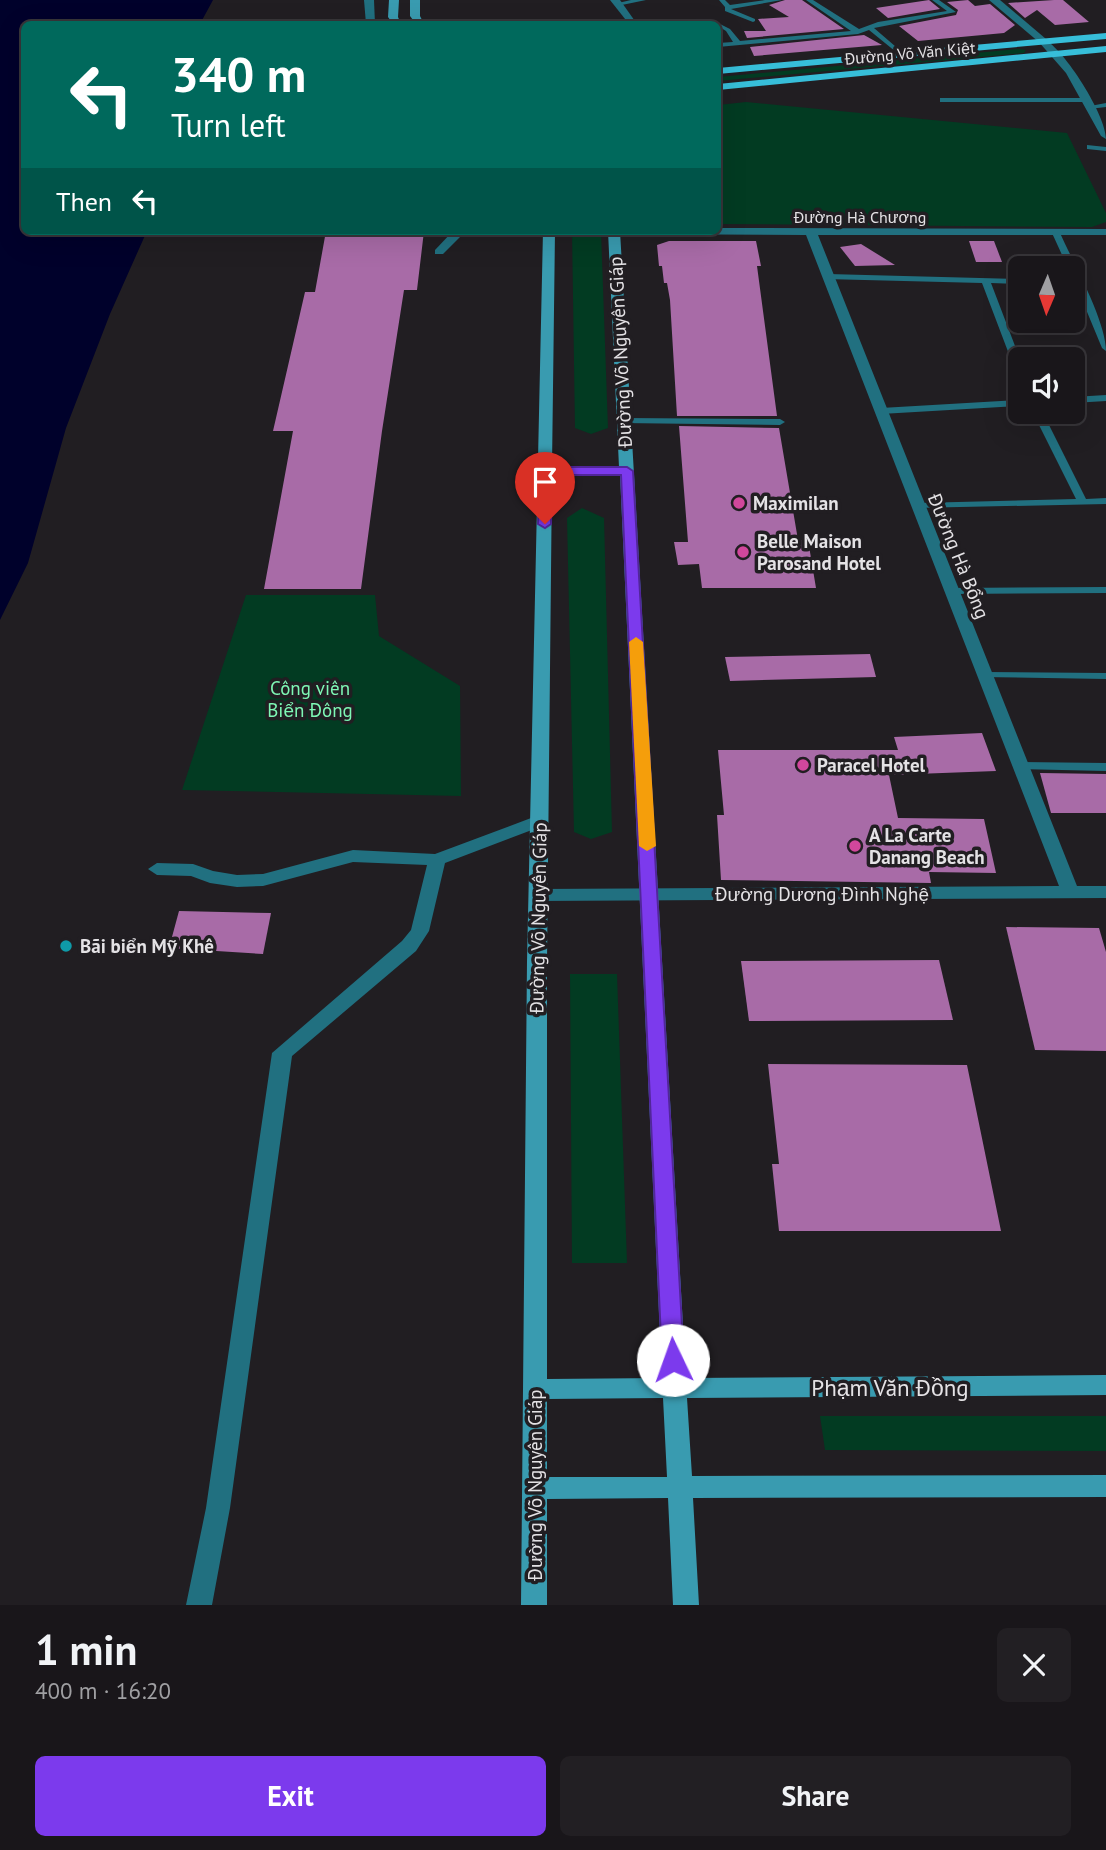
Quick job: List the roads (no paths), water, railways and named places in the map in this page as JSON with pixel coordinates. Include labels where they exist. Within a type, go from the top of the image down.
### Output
[{"type":"main road","points":[[394,0],[395,21]]},
{"type":"main road","points":[[415,0],[415,16],[418,21]]},
{"type":"main road","name":"Đường Võ Văn Kiệt","points":[[721,71],[1106,36]]},
{"type":"main road","name":"Đường Võ Văn Kiệt","points":[[721,87],[1106,49]]},
{"type":"main road","name":"Đường Võ Nguyên Giáp","points":[[534,1605],[538,895],[550,235]]},
{"type":"main road","name":"Đường Võ Nguyên Giáp","points":[[614,235],[687,1605]]},
{"type":"main road","points":[[546,471],[627,471]]},
{"type":"main road","name":"Phạm Văn Đồng","points":[[535,1390],[1106,1385]]},
{"type":"main road","points":[[535,1488],[1106,1486]]},
{"type":"street","points":[[369,0],[371,21]]},
{"type":"street","points":[[994,0],[1043,41],[1070,72],[1106,136]]},
{"type":"street","points":[[616,2],[631,21]]},
{"type":"street","name":"Đường Hà Chương","points":[[721,231],[1106,233]]},
{"type":"street","name":"Đường Hà Bổng","points":[[817,231],[828,277],[1070,892]]},
{"type":"street","points":[[439,252],[456,235]]},
{"type":"street","points":[[156,869],[193,870],[210,877],[237,881],[262,880],[353,856],[437,860],[539,821]]},
{"type":"street","points":[[199,1605],[218,1508],[282,1053],[409,946],[420,931],[437,860]]},
{"type":"street","name":"Đường Dương Đình Nghệ","points":[[538,895],[1106,892]]},
{"type":"lane","points":[[616,2],[643,0]]},
{"type":"lane","points":[[722,0],[728,7],[727,10],[753,20]]},
{"type":"lane","points":[[728,7],[779,0]]},
{"type":"lane","points":[[809,0],[858,32]]},
{"type":"lane","points":[[721,45],[858,32],[924,15],[953,12],[935,0]]},
{"type":"lane","points":[[721,26],[738,43]]},
{"type":"lane","points":[[870,28],[901,54]]},
{"type":"lane","points":[[943,100],[1106,105]]},
{"type":"lane","points":[[1090,147],[1106,149]]},
{"type":"lane","points":[[1056,233],[1066,256]]},
{"type":"lane","points":[[828,277],[1008,280]]},
{"type":"lane","points":[[985,279],[1011,347]]},
{"type":"lane","points":[[1085,303],[1106,348]]},
{"type":"lane","points":[[1085,399],[1106,398]]},
{"type":"lane","points":[[881,411],[1008,404]]},
{"type":"lane","points":[[624,421],[780,422]]},
{"type":"lane","points":[[1044,424],[1082,501]]},
{"type":"lane","points":[[918,506],[1106,501]]},
{"type":"lane","points":[[952,591],[1106,590]]},
{"type":"lane","points":[[985,675],[1106,676]]},
{"type":"lane","points":[[1021,766],[1106,767]]},
{"type":"water","points":[[0,0],[213,0],[202,21],[21,21],[21,235],[145,235],[110,314],[66,428],[28,563],[0,620]]},
{"type":"place","name":"Maximilan","points":[[739,503]]},
{"type":"place","name":"Belle Maison Parosand Hotel","points":[[743,552]]},
{"type":"place","name":"Paracel Hotel","points":[[803,765]]},
{"type":"place","name":"A La Carte Danang Beach","points":[[855,846]]},
{"type":"place","name":"Bãi biển Mỹ Khê","points":[[66,946]]},
{"type":"park label","name":"Công viên Biển Đông","points":[[310,699]]}]
